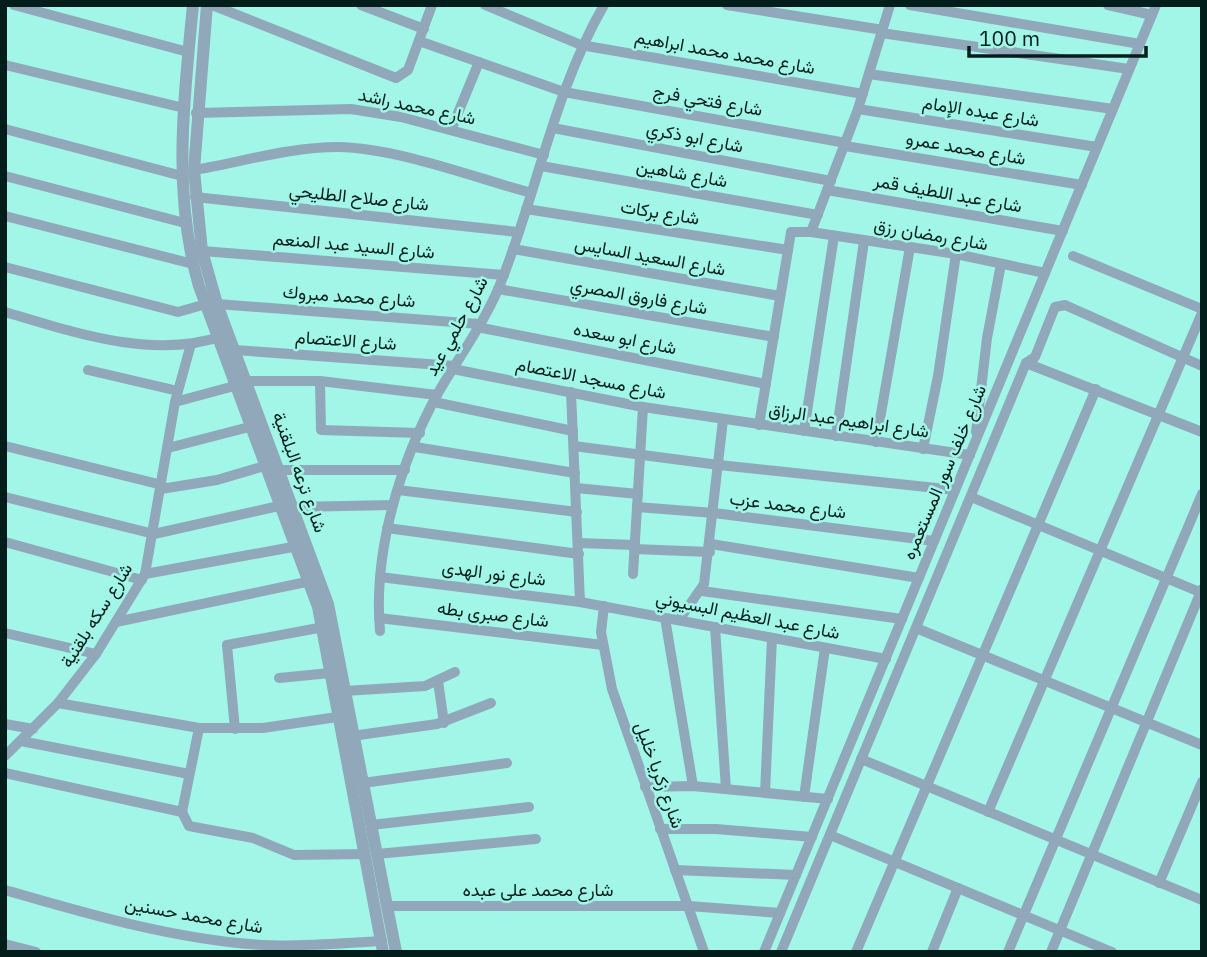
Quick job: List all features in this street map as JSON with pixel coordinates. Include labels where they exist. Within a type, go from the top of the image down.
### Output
[{"type":"street","points":[[14,5],[188,52]]},
{"type":"street","name":"شارع ترعه البلقنية","points":[[193,5],[188,52],[190,111],[185,223],[193,264],[243,383],[328,626],[345,691],[371,825],[370,854],[382,947]]},
{"type":"street","name":"شارع ترعه البلقنية","points":[[190,111],[207,5]]},
{"type":"street","points":[[212,5],[396,78],[408,70],[432,5]]},
{"type":"street","points":[[361,5],[424,29]]},
{"type":"street","name":"شارع محمد محمد ابراهيم","points":[[485,5],[581,45],[863,94]]},
{"type":"street","name":"شارع حلمي عيد","points":[[380,631],[380,577],[387,528],[405,470],[436,398],[504,275],[581,45],[604,5]]},
{"type":"street","points":[[727,5],[882,32],[1129,69]]},
{"type":"street","points":[[759,425],[793,230],[811,232],[859,109],[890,5]]},
{"type":"street","points":[[910,5],[1140,44]]},
{"type":"street","points":[[1108,5],[1154,10]]},
{"type":"street","name":"شارع خلف سور المستعمره","points":[[764,952],[1154,10]]},
{"type":"street","name":"شارع فتحي فرج","points":[[419,41],[564,92],[845,144]]},
{"type":"street","points":[[451,130],[479,62]]},
{"type":"street","name":"شارع محمد راشد","points":[[5,65],[190,111],[351,109],[401,117],[544,155]]},
{"type":"street","points":[[869,74],[1113,109]]},
{"type":"street","name":"شارع عبده الإمام","points":[[859,109],[1097,147]]},
{"type":"street","name":"شارع ابو ذكري","points":[[553,128],[829,186]]},
{"type":"street","points":[[5,129],[188,173],[312,149],[363,149],[531,193]]},
{"type":"street","name":"شارع محمد عمرو","points":[[845,144],[1082,185]]},
{"type":"street","name":"شارع شاهين","points":[[541,166],[818,215]]},
{"type":"street","name":"شارع ترعه البلقنية","points":[[188,173],[195,197],[211,304]]},
{"type":"street","points":[[5,176],[185,223]]},
{"type":"street","name":"شارع عبد اللطيف قمر","points":[[829,186],[1063,231]]},
{"type":"street","name":"شارع صلاح الطليحي","points":[[195,197],[518,232]]},
{"type":"street","name":"شارع بركات","points":[[526,209],[788,250]]},
{"type":"street","points":[[5,216],[193,264]]},
{"type":"street","name":"شارع رمضان رزق","points":[[811,232],[956,254],[1045,273]]},
{"type":"street","points":[[804,431],[834,236]]},
{"type":"street","points":[[836,436],[864,240]]},
{"type":"street","points":[[876,442],[910,247]]},
{"type":"street","name":"شارع السعيد السايس","points":[[513,249],[780,296]]},
{"type":"street","name":"شارع السيد عبد المنعم","points":[[202,251],[504,275]]},
{"type":"street","points":[[923,449],[956,254]]},
{"type":"street","points":[[988,812],[1202,311],[1073,256]]},
{"type":"street","points":[[975,442],[987,338],[1001,264]]},
{"type":"street","name":"شارع محمد مبروك","points":[[5,267],[178,312],[188,312],[211,304],[478,325]]},
{"type":"street","name":"شارع فاروق المصري","points":[[498,289],[774,337]]},
{"type":"street","points":[[781,952],[1026,363],[1035,357],[1055,307],[1063,304],[1202,366]]},
{"type":"street","points":[[5,312],[103,338],[191,344],[224,335]]},
{"type":"street","name":"شارع ابو سعده","points":[[478,325],[766,384]]},
{"type":"street","name":"شارع ترعه البلقنية","points":[[224,335],[235,350],[253,426],[274,467]]},
{"type":"street","name":"شارع سكه بلقنية","points":[[5,756],[58,703],[96,654],[144,577],[154,534],[176,397],[191,344]]},
{"type":"street","name":"شارع الاعتصام","points":[[235,350],[454,367]]},
{"type":"street","points":[[1026,363],[1202,432]]},
{"type":"street","name":"شارع مسجد الاعتصام","points":[[454,367],[571,393],[723,420]]},
{"type":"street","points":[[88,370],[176,397],[243,383],[320,381],[436,398],[573,430]]},
{"type":"street","points":[[320,381],[321,430],[420,433]]},
{"type":"street","points":[[856,952],[1096,390]]},
{"type":"street","points":[[571,393],[580,602]]},
{"type":"street","points":[[633,574],[643,407]]},
{"type":"street","points":[[679,620],[702,591],[710,548],[723,420]]},
{"type":"street","name":"شارع ابراهيم عبد الرزاق","points":[[723,420],[970,455]]},
{"type":"street","points":[[168,448],[253,426]]},
{"type":"street","points":[[5,446],[162,487],[217,480],[274,467],[405,470]]},
{"type":"street","points":[[574,446],[719,465],[955,490]]},
{"type":"street","points":[[415,447],[575,473]]},
{"type":"street","points":[[576,488],[638,495]]},
{"type":"street","points":[[398,490],[577,512]]},
{"type":"street","points":[[5,497],[154,534],[288,506],[393,505]]},
{"type":"street","points":[[1008,952],[1201,497]]},
{"type":"street","points":[[971,498],[1201,591],[1051,952]]},
{"type":"street","name":"شارع ترعه البلقنية","points":[[288,506],[298,546],[328,626],[330,673],[337,717],[370,854],[387,906],[396,952]]},
{"type":"street","name":"شارع محمد عزب","points":[[637,508],[714,513],[934,541]]},
{"type":"street","points":[[1189,523],[1202,529]]},
{"type":"street","points":[[387,528],[579,548],[710,548],[919,579]]},
{"type":"street","points":[[5,542],[144,577],[298,546]]},
{"type":"street","name":"شارع نور الهدى","points":[[380,577],[604,606]]},
{"type":"street","points":[[116,622],[311,581]]},
{"type":"street","points":[[702,591],[902,619]]},
{"type":"street","name":"شارع عبد العظيم البسيوني","points":[[604,606],[886,659]]},
{"type":"street","name":"شارع زكريا خليل","points":[[604,606],[603,645],[623,727],[704,952]]},
{"type":"street","name":"شارع صبرى بطه","points":[[379,618],[603,645]]},
{"type":"street","points":[[666,618],[693,786]]},
{"type":"street","points":[[235,729],[227,645],[328,626]]},
{"type":"street","points":[[715,627],[726,789]]},
{"type":"street","points":[[916,628],[1202,745]]},
{"type":"street","points":[[5,633],[96,654]]},
{"type":"street","points":[[765,793],[772,638]]},
{"type":"street","points":[[804,797],[825,648]]},
{"type":"street","points":[[345,691],[415,687],[438,681],[456,672]]},
{"type":"street","points":[[279,678],[330,673]]},
{"type":"street","points":[[438,681],[444,723]]},
{"type":"street","points":[[58,703],[199,728],[235,729],[337,717]]},
{"type":"street","points":[[352,736],[444,723],[491,703]]},
{"type":"street","points":[[5,724],[33,729]]},
{"type":"street","points":[[199,728],[182,812],[189,826],[261,840],[289,854],[370,854],[536,839]]},
{"type":"street","points":[[21,741],[189,774]]},
{"type":"street","points":[[861,760],[1202,900]]},
{"type":"street","points":[[363,783],[508,763]]},
{"type":"street","points":[[5,772],[182,812]]},
{"type":"street","points":[[1159,883],[1202,782]]},
{"type":"street","points":[[645,787],[693,786],[828,799]]},
{"type":"street","points":[[371,825],[529,807]]},
{"type":"street","points":[[660,829],[812,837]]},
{"type":"street","points":[[830,835],[1112,952]]},
{"type":"street","points":[[675,870],[796,874]]},
{"type":"street","points":[[932,952],[958,888]]},
{"type":"street","name":"شارع محمد حسنين","points":[[5,890],[149,927],[264,948],[382,947]]},
{"type":"street","name":"شارع محمد على عبده","points":[[387,906],[688,906],[780,913]]},
{"type":"street","points":[[5,944],[36,952]]}]
